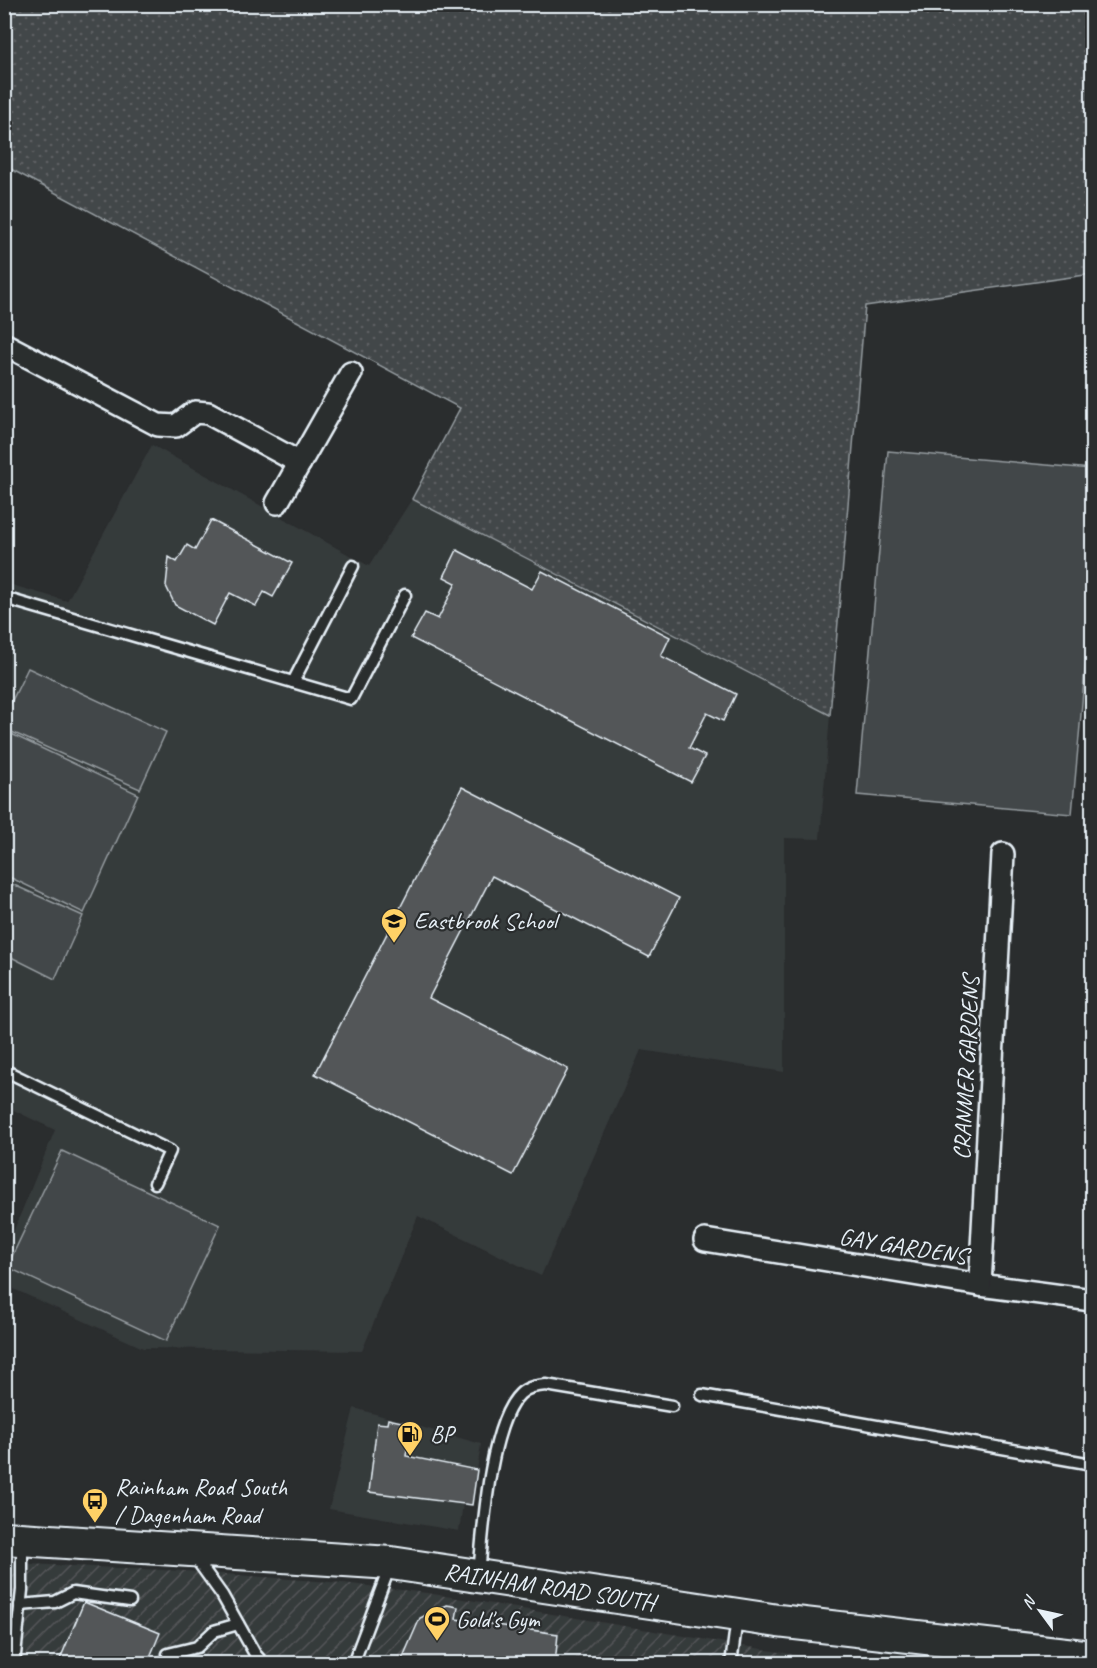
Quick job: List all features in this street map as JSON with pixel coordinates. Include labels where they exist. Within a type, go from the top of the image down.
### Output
[{"type":"main road","name":"RAINHAM ROAD SOUTH","points":[[13,1538],[391,1563],[478,1578],[737,1615],[956,1654],[1092,1657]]},
{"type":"street","points":[[4,344],[158,425],[176,426],[195,412],[208,413],[300,463]]},
{"type":"street","points":[[277,503],[351,373]]},
{"type":"street","name":"CRANMER GARDENS","points":[[980,1284],[1003,854]]},
{"type":"street","name":"GAY GARDENS","points":[[705,1239],[1092,1300]]},
{"type":"lane","points":[[293,682],[353,567]]},
{"type":"lane","points":[[4,598],[351,699],[405,595]]},
{"type":"lane","points":[[4,1070],[170,1151],[155,1183]]},
{"type":"lane","points":[[478,1578],[491,1475],[500,1434],[520,1394],[531,1387],[546,1385],[672,1406]]},
{"type":"lane","points":[[702,1395],[1092,1464]]},
{"type":"lane","points":[[13,1538],[20,1605],[14,1664]]},
{"type":"lane","points":[[189,1550],[222,1595],[255,1654],[264,1664]]},
{"type":"lane","points":[[353,1664],[391,1563]]},
{"type":"lane","points":[[20,1605],[55,1602],[73,1593],[130,1601]]},
{"type":"lane","points":[[731,1664],[737,1615]]},
{"type":"lane","points":[[168,1654],[197,1647],[214,1631],[238,1624]]},
{"type":"shaded area","points":[[4,5],[1092,5],[1092,274],[865,306],[830,715],[412,499],[460,408],[5,166]]},
{"type":"shaded area","name":"Eastbrook School","points":[[152,445],[369,566],[412,499],[830,715],[820,839],[784,838],[784,1072],[641,1050],[541,1276],[418,1216],[362,1351],[143,1348],[5,1285],[5,1252],[55,1130],[5,1106],[5,583],[67,601]]},
{"type":"shaded area","points":[[888,451],[1092,469],[1092,592],[1072,814],[857,795]]},
{"type":"shaded area","points":[[28,668],[166,732],[140,789],[5,729],[5,715]]},
{"type":"shaded area","points":[[5,731],[138,794],[84,913],[5,875]]},
{"type":"shaded area","points":[[5,881],[83,916],[55,979],[5,954]]},
{"type":"shaded area","points":[[62,1151],[220,1225],[166,1341],[7,1267]]},
{"type":"shaded area","name":"BP","points":[[354,1408],[481,1444],[472,1505],[463,1504],[459,1531],[329,1509]]},
{"type":"shaded area","points":[[5,1563],[185,1571],[343,1583],[427,1593],[845,1663],[5,1664]]},
{"type":"building","points":[[211,520],[292,563],[273,597],[264,592],[256,606],[230,593],[213,625],[175,605],[166,586],[169,557],[177,562],[187,545],[195,550]]},
{"type":"building","points":[[457,550],[532,589],[542,571],[670,637],[661,656],[736,694],[723,721],[707,713],[689,748],[705,756],[691,782],[411,638],[425,613],[438,619],[456,583],[444,577]]},
{"type":"building","points":[[462,787],[679,898],[649,957],[492,876],[429,998],[568,1069],[513,1175],[315,1074]]},
{"type":"building","points":[[388,1419],[411,1424],[406,1456],[477,1470],[472,1505],[369,1492],[377,1423],[387,1424]]},
{"type":"building","points":[[84,1602],[160,1633],[147,1664],[58,1664]]},
{"type":"building","points":[[447,1605],[458,1607],[456,1619],[558,1634],[555,1664],[400,1664],[420,1618]]},
{"type":"place","name":"Eastbrook School","points":[[394,944]]},
{"type":"place","name":"BP","points":[[410,1457]]},
{"type":"place","name":"Rainham Road South / Dagenham Road","points":[[95,1524]]},
{"type":"place","name":"Gold's Gym","points":[[437,1642]]}]
